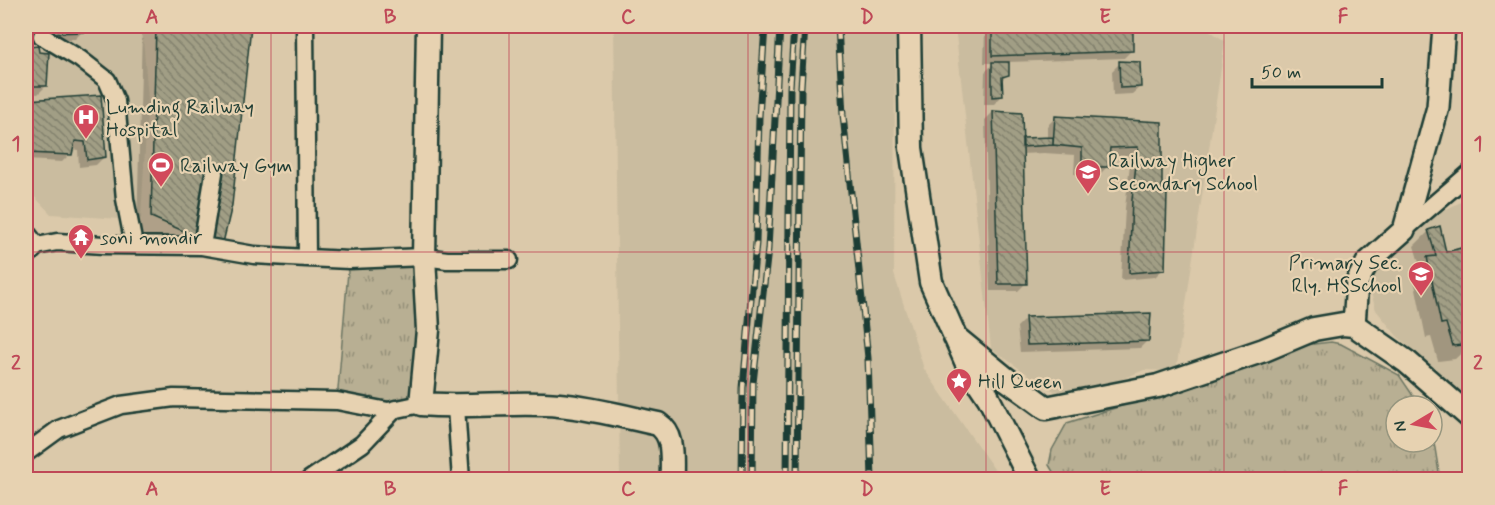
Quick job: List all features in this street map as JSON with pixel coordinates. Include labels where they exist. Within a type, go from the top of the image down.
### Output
[{"type":"main road","points":[[428,26],[424,257],[429,330],[421,404],[456,407],[508,403],[561,405],[658,424],[666,430],[671,443],[672,480]]},
{"type":"main road","points":[[909,26],[911,148],[931,282],[969,368],[987,395]]},
{"type":"main road","points":[[955,337],[1046,408],[1158,386],[1264,350],[1314,329],[1343,324],[1354,325],[1407,362],[1470,417]]},
{"type":"street","points":[[305,26],[307,258]]},
{"type":"street","points":[[1404,230],[1438,107],[1444,26]]},
{"type":"street","points":[[42,36],[80,59],[107,80],[116,101],[125,199],[134,245]]},
{"type":"street","points":[[202,246],[214,173]]},
{"type":"street","points":[[1354,325],[1358,282],[1367,262],[1470,173]]},
{"type":"street","points":[[26,232],[31,252],[57,242],[202,246],[255,255],[349,260],[424,257],[447,260],[509,260]]},
{"type":"street","points":[[987,395],[1030,480]]},
{"type":"street","points":[[26,453],[59,429],[121,405],[174,398],[337,401],[388,411],[421,404]]},
{"type":"street","points":[[456,407],[461,480]]},
{"type":"street","points":[[309,480],[362,444],[395,409]]},
{"type":"shaded area","name":"Lumding Railway Hospital","points":[[26,26],[142,26],[148,98],[141,218],[119,219],[51,214],[32,194],[26,182]]},
{"type":"shaded area","points":[[614,26],[895,26],[894,274],[924,369],[1001,479],[620,479]]},
{"type":"shaded area","name":"Railway Higher Secondary School","points":[[955,26],[1203,26],[1225,41],[1176,371],[1144,370],[1088,393],[1054,391],[991,348]]},
{"type":"shaded area","name":"Primary Sec. Rly. HSSchool","points":[[1469,198],[1469,398],[1397,336],[1376,310],[1368,283],[1376,264],[1404,230]]},
{"type":"green space","points":[[424,257],[421,404],[337,401],[349,260]]},
{"type":"green space","points":[[1331,342],[1341,344],[1399,375],[1412,394],[1384,394],[1384,454],[1436,454],[1440,479],[1058,480],[1049,465],[1052,450],[1067,423],[1166,392],[1209,382],[1229,371],[1297,346]]},
{"type":"building","points":[[51,26],[85,26],[84,32],[52,33]]},
{"type":"building","points":[[156,26],[251,26],[232,205],[223,243],[195,236],[151,217]]},
{"type":"building","points":[[992,26],[1133,26],[1133,51],[992,56]]},
{"type":"building","points":[[26,38],[28,38],[29,47],[38,46],[39,52],[49,53],[47,86],[26,86]]},
{"type":"building","points":[[1119,61],[1140,62],[1141,87],[1120,88]]},
{"type":"building","points":[[992,62],[1009,62],[1009,75],[1002,77],[1003,96],[992,97]]},
{"type":"building","points":[[101,95],[106,157],[87,160],[85,142],[75,141],[72,155],[26,153],[26,100]]},
{"type":"building","points":[[993,111],[1022,113],[1027,284],[998,284]]},
{"type":"building","points":[[1055,116],[1162,122],[1162,191],[1167,194],[1165,270],[1129,273],[1132,200],[1138,147],[1110,148],[1108,167],[1082,167],[1082,148],[1053,145]]},
{"type":"building","points":[[1053,137],[1053,145],[1022,147],[1022,138]]},
{"type":"building","points":[[1440,226],[1446,252],[1461,248],[1470,290],[1470,344],[1453,346],[1446,323],[1441,324],[1427,257],[1436,256],[1428,230]]},
{"type":"building","points":[[1151,313],[1149,341],[1027,345],[1025,317]]},
{"type":"railway","points":[[742,480],[743,388],[756,243],[759,117],[765,26]]},
{"type":"railway","points":[[752,480],[753,383],[768,249],[780,26]]},
{"type":"railway","points":[[787,480],[790,88],[794,26]]},
{"type":"railway","points":[[797,480],[801,87],[805,26]]},
{"type":"railway","points":[[838,26],[843,115],[868,358],[872,480]]},
{"type":"place","name":"Lumding Railway Hospital","points":[[86,140]]},
{"type":"place","name":"Railway Gym","points":[[161,188]]},
{"type":"place","name":"Railway Higher Secondary School","points":[[1088,195]]},
{"type":"place","name":"soni mondir","points":[[81,260]]},
{"type":"place","name":"Primary Sec. Rly. HSSchool","points":[[1421,297]]},
{"type":"place","name":"Hill Queen","points":[[959,404]]}]
